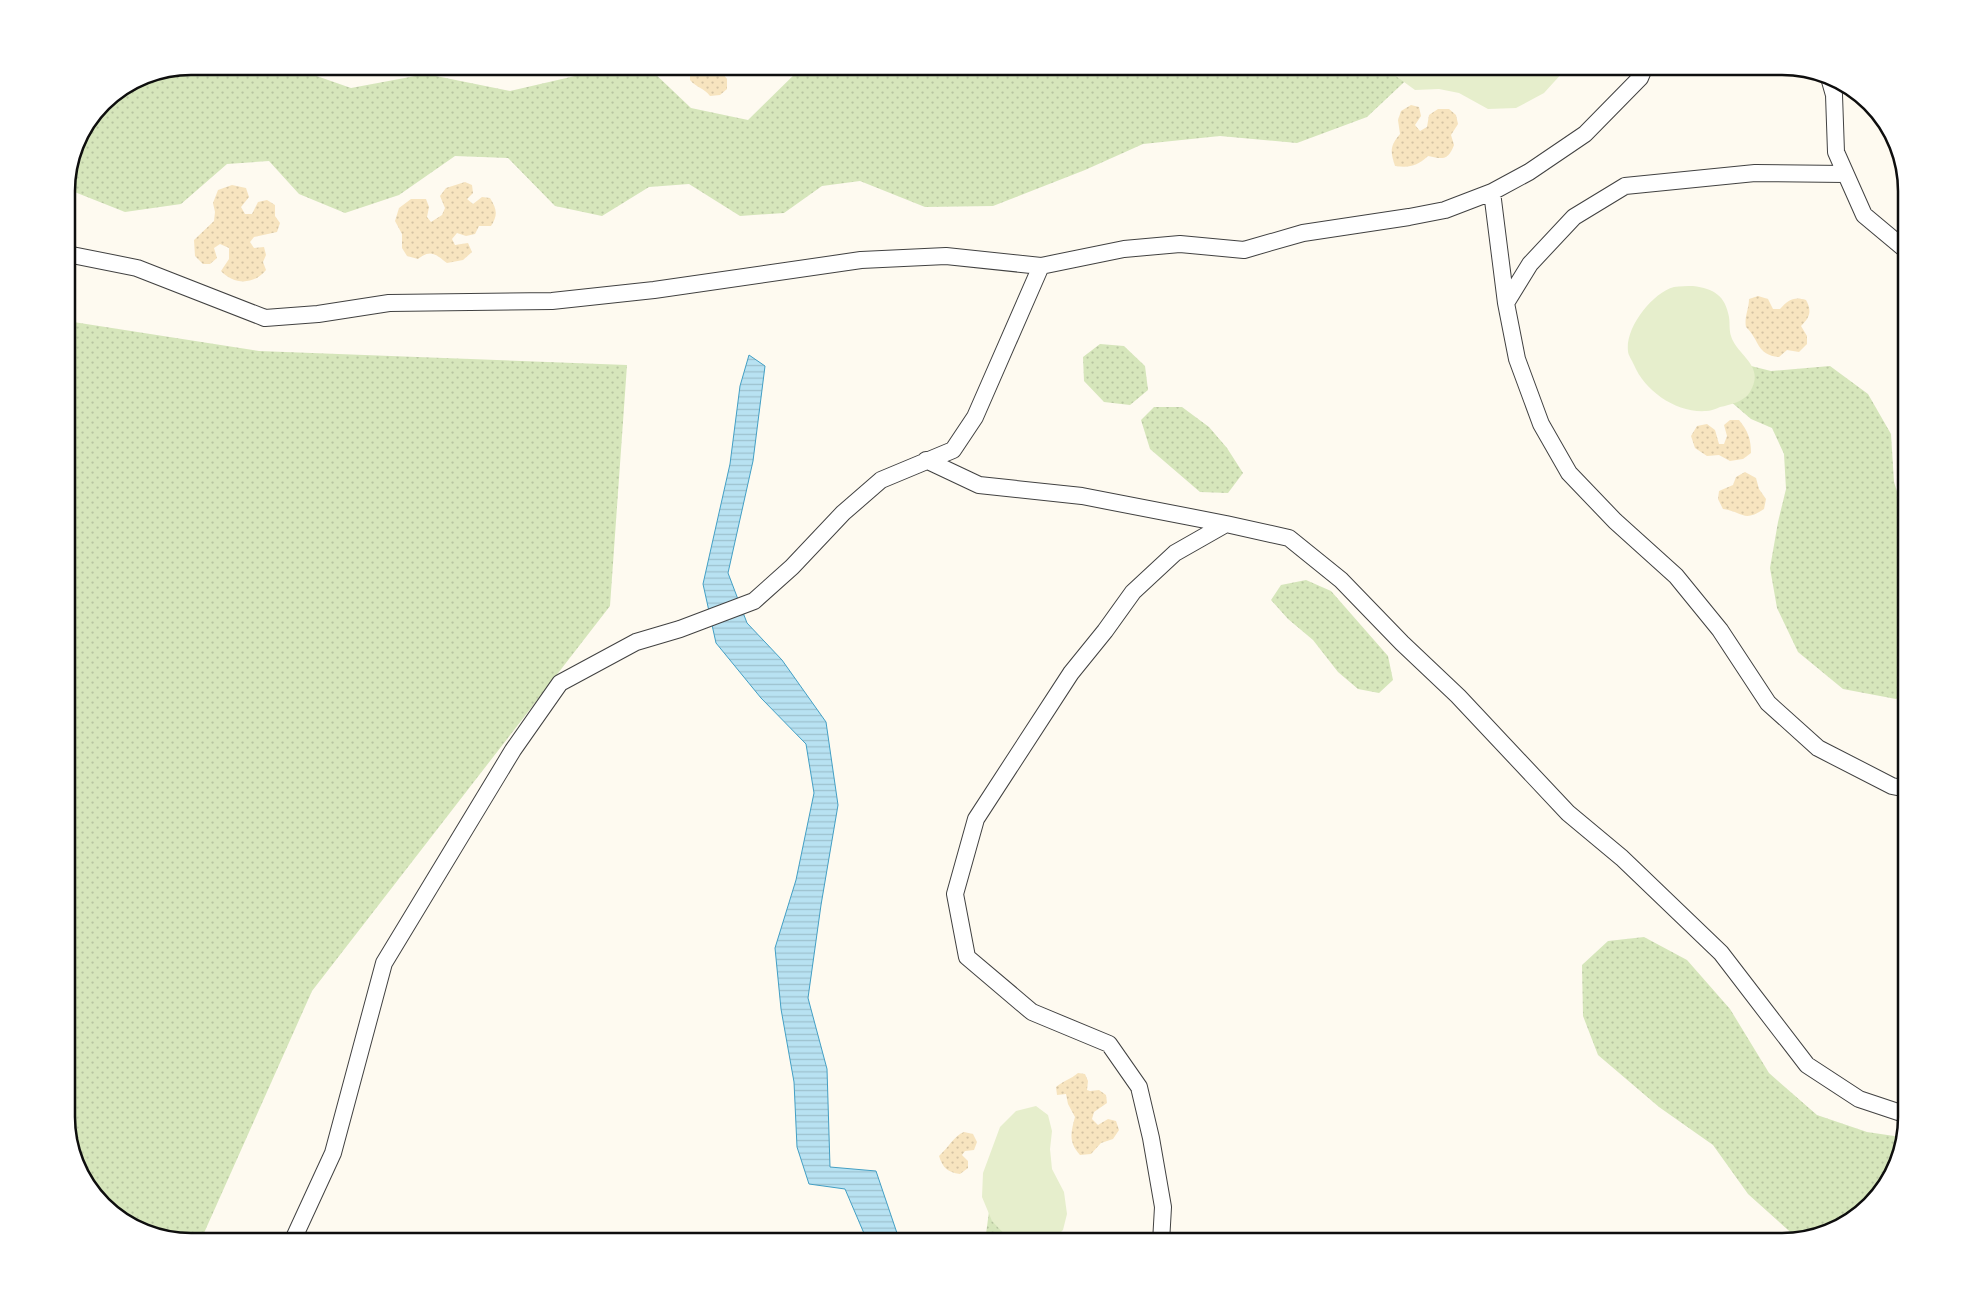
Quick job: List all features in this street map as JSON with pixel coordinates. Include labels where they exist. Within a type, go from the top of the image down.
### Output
[{"type":"lane","points":[[75,256],[137,268],[266,318],[318,314],[389,304],[552,301],[654,290],[861,260],[946,256],[1041,266],[1124,249],[1180,244],[1244,250],[1303,233],[1445,210],[1492,192],[1529,172],[1584,134],[1641,75]]},
{"type":"lane","points":[[1832,86],[1834,95],[1836,152],[1845,174],[1864,215],[1898,243]]},
{"type":"lane","points":[[1506,303],[1530,264],[1574,218],[1625,186],[1755,173],[1845,174]]},
{"type":"lane","points":[[1492,192],[1506,303],[1517,359],[1538,415],[1569,473],[1615,521],[1676,576],[1720,630],[1768,703],[1818,748],[1892,786],[1898,787]]},
{"type":"lane","points":[[296,1233],[333,1153],[384,964],[512,750],[560,683],[636,642],[680,629],[754,601],[792,567],[844,512],[881,480],[953,450],[975,417],[1041,266]]},
{"type":"lane","points":[[926,460],[979,485],[1082,496],[1289,538],[1341,580],[1402,643],[1458,696],[1568,813],[1622,858],[1721,953],[1807,1065],[1859,1099],[1898,1112]]},
{"type":"lane","points":[[1162,1233],[1163,1207],[1151,1138],[1139,1088],[1109,1044],[1032,1012],[967,957],[955,894],[976,819],[1071,673],[1106,631],[1133,592],[1175,553],[1226,524]]},
{"type":"green space","points":[[314,75],[351,88],[421,75],[431,75],[510,91],[579,75],[656,75],[691,108],[748,120],[794,75],[1412,75],[1367,117],[1297,143],[1220,136],[1143,144],[1085,170],[993,206],[925,207],[860,181],[822,186],[784,213],[740,216],[689,184],[649,187],[602,216],[555,206],[508,158],[455,156],[399,195],[345,213],[299,194],[269,161],[227,164],[181,204],[125,212],[75,192],[76,176],[84,146],[104,114],[120,99],[146,84],[176,76]]},
{"type":"green space","points":[[1394,75],[1560,75],[1544,93],[1516,108],[1488,109],[1459,93],[1439,89],[1415,90]]},
{"type":"green space","points":[[1693,286],[1713,291],[1725,303],[1731,336],[1734,343],[1749,361],[1755,375],[1754,383],[1745,398],[1733,404],[1708,411],[1695,411],[1684,408],[1673,404],[1654,392],[1639,375],[1628,353],[1628,342],[1635,322],[1649,304],[1657,296],[1674,287]]},
{"type":"green space","points":[[75,322],[259,351],[627,365],[610,606],[312,991],[204,1233],[176,1232],[146,1224],[120,1209],[109,1199],[99,1188],[87,1168],[77,1140],[75,1125]]},
{"type":"green space","points":[[1100,344],[1124,346],[1145,366],[1148,390],[1130,405],[1104,402],[1084,381],[1083,357]]},
{"type":"green space","points":[[1735,362],[1771,371],[1830,366],[1868,394],[1891,434],[1894,482],[1898,495],[1898,698],[1843,689],[1798,652],[1777,608],[1770,568],[1786,489],[1784,454],[1772,428],[1751,419],[1723,395]]},
{"type":"green space","points":[[1154,407],[1182,407],[1209,427],[1227,448],[1243,473],[1228,493],[1200,492],[1150,449],[1141,420]]},
{"type":"green space","points":[[1306,580],[1331,591],[1388,656],[1393,680],[1379,693],[1358,689],[1338,672],[1313,640],[1288,619],[1271,600],[1281,585]]},
{"type":"green space","points":[[1644,937],[1687,960],[1730,1009],[1769,1073],[1817,1115],[1867,1132],[1896,1136],[1886,1168],[1869,1194],[1859,1204],[1827,1224],[1791,1232],[1748,1194],[1713,1145],[1659,1107],[1598,1055],[1583,1016],[1582,965],[1608,941]]},
{"type":"green space","points":[[1036,1106],[1048,1115],[1052,1131],[1050,1149],[1052,1169],[1064,1192],[1067,1214],[1063,1230],[1060,1233],[1003,1233],[992,1221],[982,1197],[983,1173],[1000,1127],[1016,1111]]},
{"type":"green space","points":[[990,1204],[1026,1233],[986,1233]]},
{"type":"sand","points":[[690,75],[724,75],[727,79],[727,89],[720,95],[710,96],[690,80]]},
{"type":"sand","points":[[1411,105],[1419,107],[1421,116],[1415,125],[1420,131],[1427,127],[1429,115],[1438,109],[1449,109],[1456,115],[1458,124],[1451,135],[1454,145],[1450,154],[1444,158],[1428,156],[1413,166],[1395,166],[1392,149],[1394,142],[1400,134],[1398,120],[1401,111]]},
{"type":"sand","points":[[465,182],[472,185],[473,193],[467,199],[473,204],[482,197],[490,198],[496,212],[491,226],[479,226],[475,234],[466,236],[457,233],[452,239],[455,245],[468,243],[472,252],[463,260],[447,263],[430,253],[418,259],[407,256],[402,248],[402,234],[395,221],[399,208],[411,199],[426,199],[429,207],[427,217],[431,222],[442,215],[445,208],[440,196],[446,188]]},
{"type":"sand","points":[[232,185],[246,188],[249,197],[241,207],[245,214],[252,214],[258,202],[267,200],[275,205],[275,216],[280,223],[277,232],[254,237],[250,242],[254,248],[264,247],[266,255],[263,262],[266,270],[250,281],[232,279],[221,271],[229,259],[229,248],[220,244],[214,248],[217,258],[210,264],[203,264],[195,256],[194,240],[214,221],[213,203],[218,190]]},
{"type":"sand","points":[[1758,296],[1768,299],[1773,309],[1780,309],[1789,301],[1795,299],[1806,300],[1809,314],[1801,326],[1807,336],[1807,344],[1799,352],[1787,350],[1779,357],[1772,356],[1759,346],[1746,327],[1749,299]]},
{"type":"sand","points":[[1730,420],[1739,420],[1745,428],[1750,439],[1751,453],[1743,459],[1730,461],[1719,455],[1707,456],[1695,448],[1691,436],[1697,426],[1707,424],[1715,430],[1719,444],[1724,444],[1727,436],[1724,425]]},
{"type":"sand","points":[[1745,472],[1756,478],[1759,489],[1766,499],[1764,509],[1747,516],[1723,509],[1718,499],[1719,491],[1733,485],[1736,477]]},
{"type":"sand","points":[[1078,1073],[1085,1074],[1088,1081],[1087,1090],[1099,1090],[1106,1095],[1107,1103],[1094,1112],[1092,1119],[1098,1125],[1108,1119],[1116,1121],[1119,1130],[1113,1139],[1101,1143],[1091,1154],[1080,1155],[1076,1150],[1072,1141],[1072,1127],[1075,1117],[1068,1104],[1066,1094],[1057,1095],[1056,1087]]},
{"type":"sand","points":[[964,1132],[973,1134],[977,1142],[974,1150],[965,1151],[962,1155],[968,1161],[968,1168],[960,1174],[946,1169],[939,1156],[954,1139]]},
{"type":"water","points":[[749,355],[765,366],[753,461],[728,573],[747,623],[782,660],[826,722],[838,805],[808,998],[827,1069],[830,1167],[876,1171],[897,1233],[864,1233],[845,1189],[809,1184],[797,1147],[794,1082],[781,1009],[775,948],[796,880],[814,793],[806,744],[761,698],[716,643],[703,584],[730,464],[740,386]]}]
